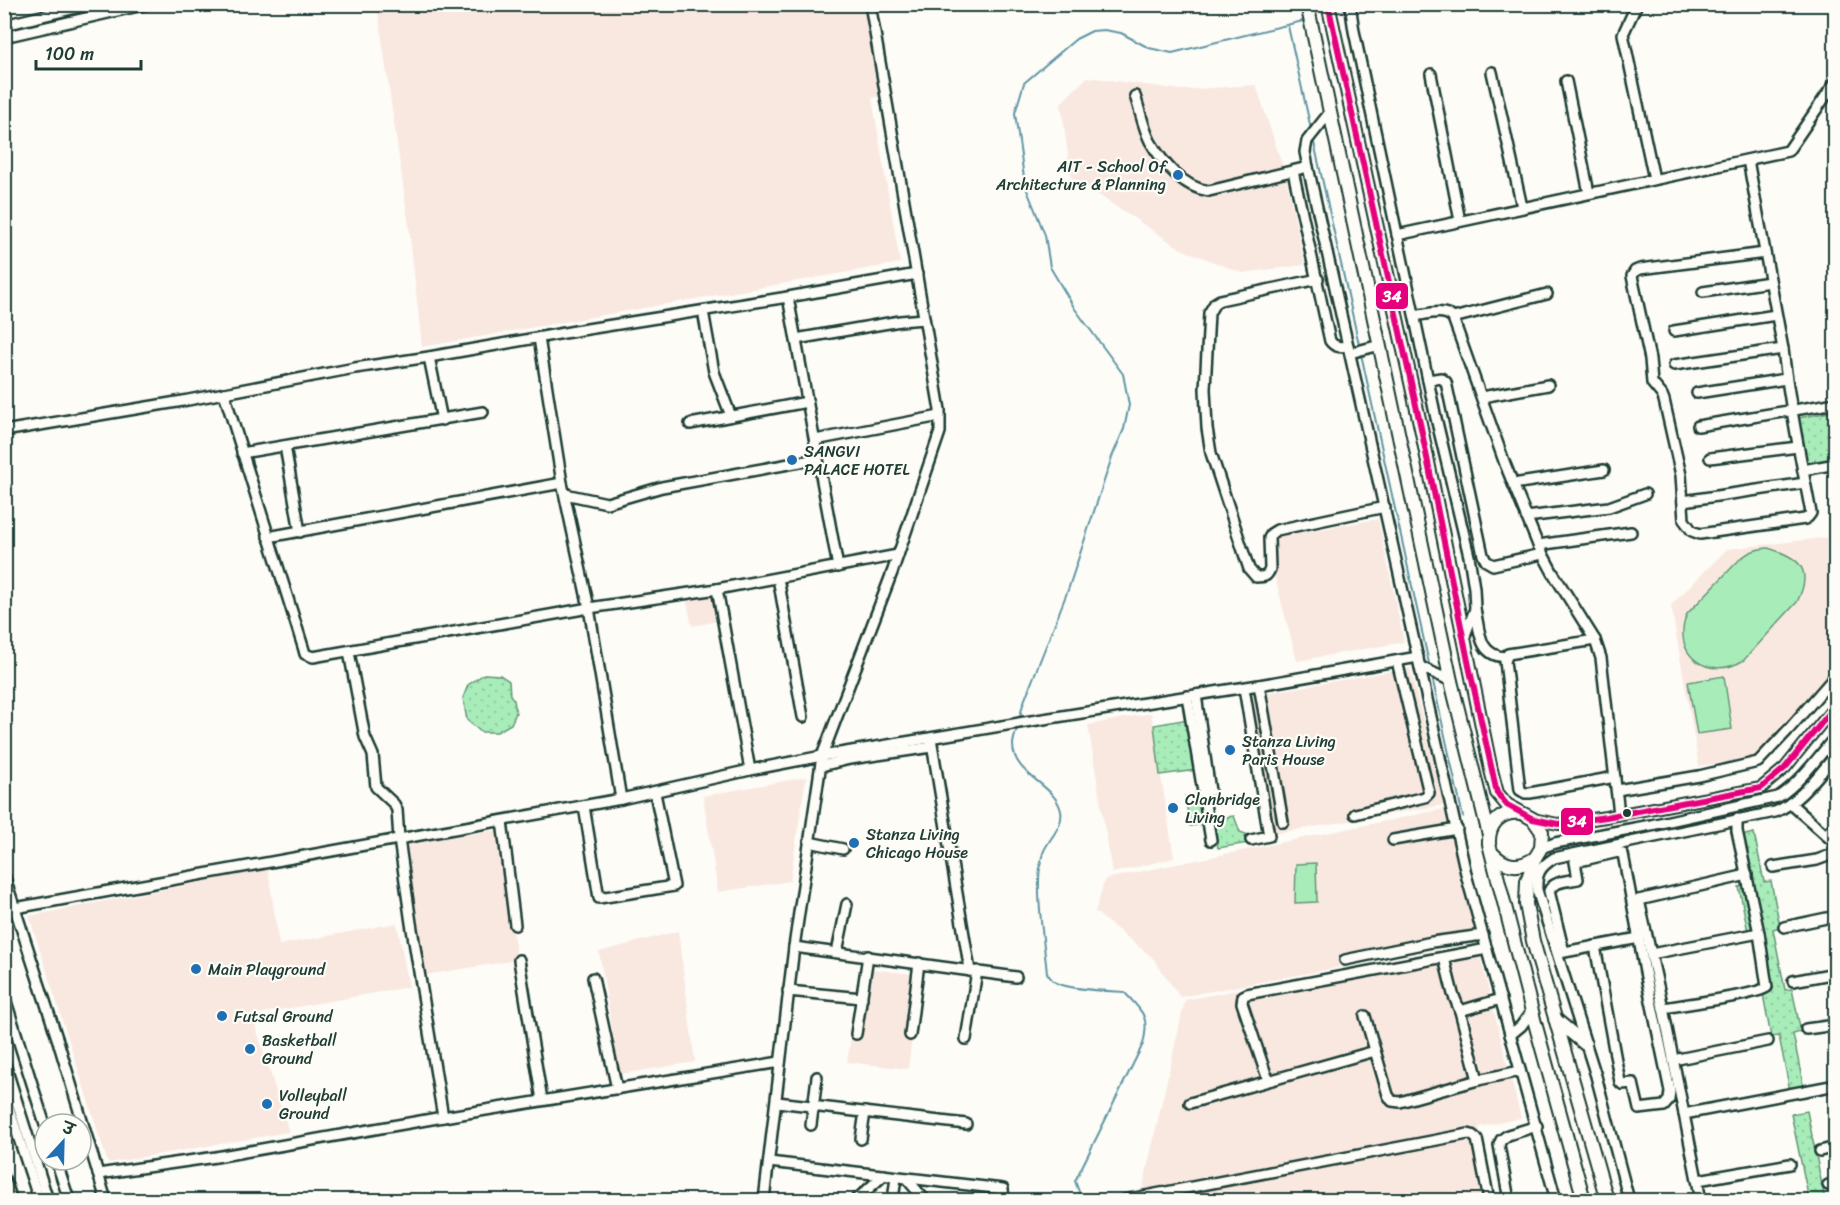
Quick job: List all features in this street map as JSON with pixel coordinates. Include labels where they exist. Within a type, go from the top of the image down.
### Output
[{"type":"main road","points":[[1307,4],[1375,346],[1447,680],[1489,835]]},
{"type":"main road","points":[[1328,4],[1421,428],[1497,793],[1507,804],[1533,819],[1542,832],[1538,853],[1527,881],[1526,904],[1533,941],[1607,1200]]},
{"type":"main road","points":[[1522,813],[1504,814],[1497,819],[1491,826],[1489,844],[1532,1011],[1585,1200],[1596,1194],[1600,1200]]},
{"type":"main road","points":[[1492,853],[1508,865],[1517,866],[1527,864],[1538,853]]},
{"type":"main road","points":[[1556,1019],[1585,1044]]},
{"type":"street","points":[[4,25],[92,4]]},
{"type":"street","points":[[4,37],[147,4]]},
{"type":"street","points":[[764,1200],[788,991],[822,761],[938,444],[940,432],[940,416],[917,274],[870,4]]},
{"type":"street","points":[[1350,4],[1448,473],[1469,556],[1482,642],[1489,653],[1506,657]]},
{"type":"street","points":[[1637,4],[1623,34],[1654,178]]},
{"type":"street","points":[[1492,72],[1522,207]]},
{"type":"street","points":[[1431,74],[1460,221]]},
{"type":"street","points":[[1566,81],[1589,193]]},
{"type":"street","points":[[1397,235],[1788,151],[1836,81]]},
{"type":"street","points":[[1135,96],[1150,140],[1172,170],[1195,188],[1209,191],[1308,167]]},
{"type":"street","points":[[1330,112],[1307,141],[1305,152],[1308,167],[1351,350],[1418,657],[1424,669],[1457,829],[1487,949],[1556,1200]]},
{"type":"street","points":[[1748,160],[1783,349],[1786,379],[1811,513],[1808,518],[1705,534],[1695,533],[1684,520],[1681,475],[1664,400],[1651,379],[1650,359],[1632,276],[1640,269],[1765,253]]},
{"type":"street","points":[[1293,171],[1330,341],[1333,345],[1351,350],[1375,346]]},
{"type":"street","points":[[4,431],[356,368],[917,274]]},
{"type":"street","points":[[1317,279],[1220,300],[1211,307],[1205,389],[1205,417],[1211,453],[1249,569],[1256,577],[1264,577],[1268,574],[1270,569],[1269,538],[1277,530],[1385,507]]},
{"type":"street","points":[[1703,292],[1770,282]]},
{"type":"street","points":[[1454,318],[1547,294]]},
{"type":"street","points":[[788,297],[838,567]]},
{"type":"street","points":[[703,311],[714,372],[731,416]]},
{"type":"street","points":[[1415,316],[1442,312],[1454,318],[1512,484],[1540,550],[1595,640],[1601,658],[1619,814]]},
{"type":"street","points":[[1674,331],[1776,315]]},
{"type":"street","points":[[796,339],[924,319]]},
{"type":"street","points":[[539,338],[562,483],[589,609],[621,799]]},
{"type":"street","points":[[1674,365],[1783,349]]},
{"type":"street","points":[[429,357],[442,420]]},
{"type":"street","points":[[1428,380],[1441,378],[1446,382],[1486,561],[1493,565],[1540,550],[1631,532]]},
{"type":"street","points":[[1697,393],[1786,379]]},
{"type":"street","points":[[1482,397],[1548,385]]},
{"type":"street","points":[[224,393],[305,654],[314,657],[717,589],[898,555]]},
{"type":"street","points":[[690,424],[807,402]]},
{"type":"street","points":[[1698,426],[1836,403]]},
{"type":"street","points":[[242,453],[483,412]]},
{"type":"street","points":[[815,440],[940,416]]},
{"type":"street","points":[[285,446],[300,532]]},
{"type":"street","points":[[1710,458],[1798,447]]},
{"type":"street","points":[[565,494],[607,503],[662,487],[817,459]]},
{"type":"street","points":[[1803,470],[1836,464]]},
{"type":"street","points":[[1448,473],[1466,469]]},
{"type":"street","points":[[1512,484],[1604,470]]},
{"type":"street","points":[[268,537],[562,483]]},
{"type":"street","points":[[1683,501],[1805,483]]},
{"type":"street","points":[[1526,517],[1609,507],[1645,494]]},
{"type":"street","points":[[1469,556],[1483,555]]},
{"type":"street","points":[[778,578],[803,717]]},
{"type":"street","points":[[717,589],[750,770]]},
{"type":"street","points":[[1464,640],[1476,609]]},
{"type":"street","points":[[1595,640],[1510,652],[1506,657],[1521,792],[1530,793],[1615,777]]},
{"type":"street","points":[[349,652],[365,737],[373,754],[376,787],[396,806],[411,923],[442,1116]]},
{"type":"street","points":[[15,908],[655,793],[750,770],[822,761],[931,742],[1000,726],[1244,688],[1418,657]]},
{"type":"street","points":[[1355,814],[1429,793],[1397,661]]},
{"type":"street","points":[[1424,669],[1447,680]]},
{"type":"street","points":[[1617,790],[1698,776],[1758,762],[1836,675]]},
{"type":"street","points":[[1259,685],[1283,822]]},
{"type":"street","points":[[1244,688],[1269,836],[1251,840]]},
{"type":"street","points":[[1192,696],[1210,791]]},
{"type":"street","points":[[1192,696],[1211,840]]},
{"type":"street","points":[[1533,819],[1558,824],[1761,788],[1785,768],[1836,705]]},
{"type":"street","points":[[1538,853],[1555,843],[1652,825],[1778,797],[1801,777],[1836,736]]},
{"type":"street","points":[[931,742],[974,971],[966,1039]]},
{"type":"street","points":[[1561,953],[1537,890],[1539,870],[1554,858],[1775,812],[1805,790],[1836,755]]},
{"type":"street","points":[[584,806],[599,898],[674,886],[655,793]]},
{"type":"street","points":[[1790,803],[1836,844]]},
{"type":"street","points":[[1663,1008],[1765,990],[1767,986],[1759,933],[1737,831],[1737,819]]},
{"type":"street","points":[[501,821],[515,925]]},
{"type":"street","points":[[1826,835],[1836,824]]},
{"type":"street","points":[[1652,825],[1655,836]]},
{"type":"street","points":[[1393,840],[1457,829]]},
{"type":"street","points":[[809,842],[843,849]]},
{"type":"street","points":[[1626,842],[1663,1008],[1701,1200]]},
{"type":"street","points":[[1595,946],[1620,1082],[1622,1084],[1633,1083],[1639,1109],[1664,1106],[1669,1100],[1670,1091],[1625,859],[1623,854],[1618,852],[1575,861],[1578,879],[1551,886],[1549,891],[1561,953],[1629,1200]]},
{"type":"street","points":[[1773,867],[1817,860],[1836,853]]},
{"type":"street","points":[[4,875],[58,1041],[106,1200]]},
{"type":"street","points":[[1638,900],[1747,875]]},
{"type":"street","points":[[837,952],[847,904]]},
{"type":"street","points":[[1784,927],[1836,916]]},
{"type":"street","points":[[1651,954],[1759,933]]},
{"type":"street","points":[[1345,960],[1483,934]]},
{"type":"street","points":[[1561,953],[1639,938]]},
{"type":"street","points":[[794,947],[1016,977]]},
{"type":"street","points":[[1268,1080],[1242,1003],[1243,996],[1487,949]]},
{"type":"street","points":[[856,1034],[868,956]]},
{"type":"street","points":[[1444,958],[1478,1080]]},
{"type":"street","points":[[519,960],[542,1100]]},
{"type":"street","points":[[910,1035],[919,963]]},
{"type":"street","points":[[1793,981],[1836,973]]},
{"type":"street","points":[[593,978],[617,1089]]},
{"type":"street","points":[[788,991],[862,998]]},
{"type":"street","points":[[4,995],[41,1112]]},
{"type":"street","points":[[1460,1011],[1501,999]]},
{"type":"street","points":[[1510,1035],[1521,1026],[1532,1011]]},
{"type":"street","points":[[1365,1016],[1389,1098],[1396,1102],[1520,1071]]},
{"type":"street","points":[[1806,1029],[1836,1025]]},
{"type":"street","points":[[1673,1060],[1768,1041]]},
{"type":"street","points":[[1190,1103],[1375,1051]]},
{"type":"street","points":[[4,1061],[48,1200]]},
{"type":"street","points":[[98,1174],[216,1157],[442,1116],[780,1062]]},
{"type":"street","points":[[811,1125],[817,1077]]},
{"type":"street","points":[[1684,1114],[1836,1085]]},
{"type":"street","points":[[4,1093],[39,1200]]},
{"type":"street","points":[[777,1102],[966,1124]]},
{"type":"street","points":[[861,1139],[865,1112]]},
{"type":"street","points":[[1509,1200],[1499,1145],[1501,1140],[1508,1135],[1537,1126]]},
{"type":"street","points":[[1124,1200],[1468,1134],[1477,1139],[1490,1200]]},
{"type":"street","points":[[1820,1151],[1836,1147]]},
{"type":"street","points":[[769,1162],[1003,1189],[1004,1200]]},
{"type":"street","points":[[1698,1180],[1790,1164]]},
{"type":"street","points":[[60,1172],[69,1200]]},
{"type":"street","points":[[856,1200],[884,1175]]},
{"type":"street","points":[[893,1200],[896,1177]]},
{"type":"street","points":[[4,1178],[12,1200]]},
{"type":"street","points":[[906,1178],[925,1200]]},
{"type":"shaded area","points":[[377,5],[865,5],[885,95],[872,98],[900,263],[422,347],[409,227]]},
{"type":"shaded area","name":"AIT - School Of Architecture & Planning","points":[[1087,77],[1182,90],[1256,85],[1285,173],[1305,265],[1242,273],[1181,249],[1071,177],[1061,103]]},
{"type":"shaded area","points":[[1378,519],[1404,642],[1297,661],[1265,539]]},
{"type":"shaded area","points":[[1832,537],[1836,560],[1835,668],[1758,758],[1699,766],[1671,605],[1727,549]]},
{"type":"shaded area","points":[[713,594],[719,621],[692,626],[686,598]]},
{"type":"shaded area","points":[[1410,668],[1444,805],[1272,834],[1249,696]]},
{"type":"shaded area","points":[[1151,713],[1174,858],[1112,873],[1088,725]]},
{"type":"shaded area","points":[[806,777],[790,881],[718,892],[703,796]]},
{"type":"shaded area","points":[[1444,809],[1481,941],[1180,997],[1152,957],[1095,912],[1105,879]]},
{"type":"shaded area","points":[[498,830],[517,960],[425,975],[404,844]]},
{"type":"shaded area","points":[[268,869],[279,945],[397,923],[409,987],[252,1015],[289,1132],[108,1163],[29,916]]},
{"type":"shaded area","points":[[678,931],[695,1062],[620,1074],[599,952]]},
{"type":"shaded area","points":[[1477,944],[1521,1118],[1479,1127],[1493,1200],[1126,1200],[1141,1195],[1185,1000]]},
{"type":"shaded area","points":[[863,968],[920,975],[908,1069],[847,1062]]},
{"type":"green space","points":[[1835,411],[1835,459],[1807,464],[1798,418]]},
{"type":"green space","points":[[1768,548],[1788,556],[1801,566],[1804,581],[1797,602],[1744,660],[1731,666],[1718,668],[1696,661],[1688,652],[1684,642],[1683,629],[1687,614],[1741,558],[1754,551]]},
{"type":"green space","points":[[484,674],[500,675],[509,681],[510,695],[514,700],[516,713],[511,724],[497,732],[481,732],[467,720],[463,698],[468,685]]},
{"type":"green space","points":[[1724,676],[1732,729],[1697,734],[1688,682]]},
{"type":"green space","points":[[1188,719],[1196,770],[1160,775],[1154,725]]},
{"type":"green space","points":[[1201,794],[1206,824],[1190,826],[1185,796]]},
{"type":"green space","points":[[1234,816],[1240,832],[1246,834],[1249,843],[1218,848],[1212,819]]},
{"type":"green space","points":[[1754,833],[1764,882],[1771,881],[1780,927],[1773,929],[1785,990],[1792,989],[1801,1032],[1793,1034],[1804,1089],[1790,1091],[1779,1036],[1771,1037],[1763,994],[1769,992],[1757,931],[1748,932],[1739,887],[1746,886],[1737,837]]},
{"type":"green space","points":[[1316,863],[1317,902],[1295,903],[1296,864]]},
{"type":"green space","points":[[1807,1111],[1825,1200],[1809,1200],[1791,1114]]},
{"type":"waterway","points":[[1354,8],[1368,4]]},
{"type":"waterway","points":[[1333,14],[1348,10]]},
{"type":"waterway","points":[[1019,721],[1023,704],[1068,590],[1112,457],[1124,429],[1129,405],[1123,374],[1075,309],[1050,267],[1045,235],[1025,185],[1015,113],[1024,83],[1076,39],[1092,31],[1104,30],[1121,33],[1149,48],[1172,53],[1307,20]]},
{"type":"waterway","points":[[1288,26],[1311,129]]},
{"type":"waterway","points":[[1313,138],[1360,349]]},
{"type":"waterway","points":[[1361,354],[1430,668]]},
{"type":"waterway","points":[[1432,677],[1463,817]]},
{"type":"waterway","points":[[1018,726],[1013,743],[1015,756],[1027,772],[1051,793],[1061,811],[1060,822],[1045,848],[1040,865],[1039,895],[1047,973],[1054,981],[1071,987],[1124,992],[1140,1010],[1146,1027],[1143,1044],[1075,1181],[1082,1200]]},
{"type":"transit line","name":"34","points":[[1328,4],[1421,428],[1497,793],[1507,805],[1533,819],[1558,824],[1761,788],[1785,768],[1836,705]]},
{"type":"place","name":"AIT - School Of Architecture & Planning","points":[[1178,175]]},
{"type":"place","name":"SANGVI PALACE HOTEL","points":[[792,460]]},
{"type":"place","name":"Stanza Living Paris House","points":[[1230,750]]},
{"type":"place","name":"Clanbridge Living","points":[[1173,808]]},
{"type":"place","name":"Stanza Living Chicago House","points":[[854,843]]},
{"type":"place","name":"Main Playground","points":[[196,969]]},
{"type":"place","name":"Futsal Ground","points":[[222,1016]]},
{"type":"place","name":"Basketball Ground","points":[[250,1049]]},
{"type":"place","name":"Volleyball Ground","points":[[267,1104]]}]
